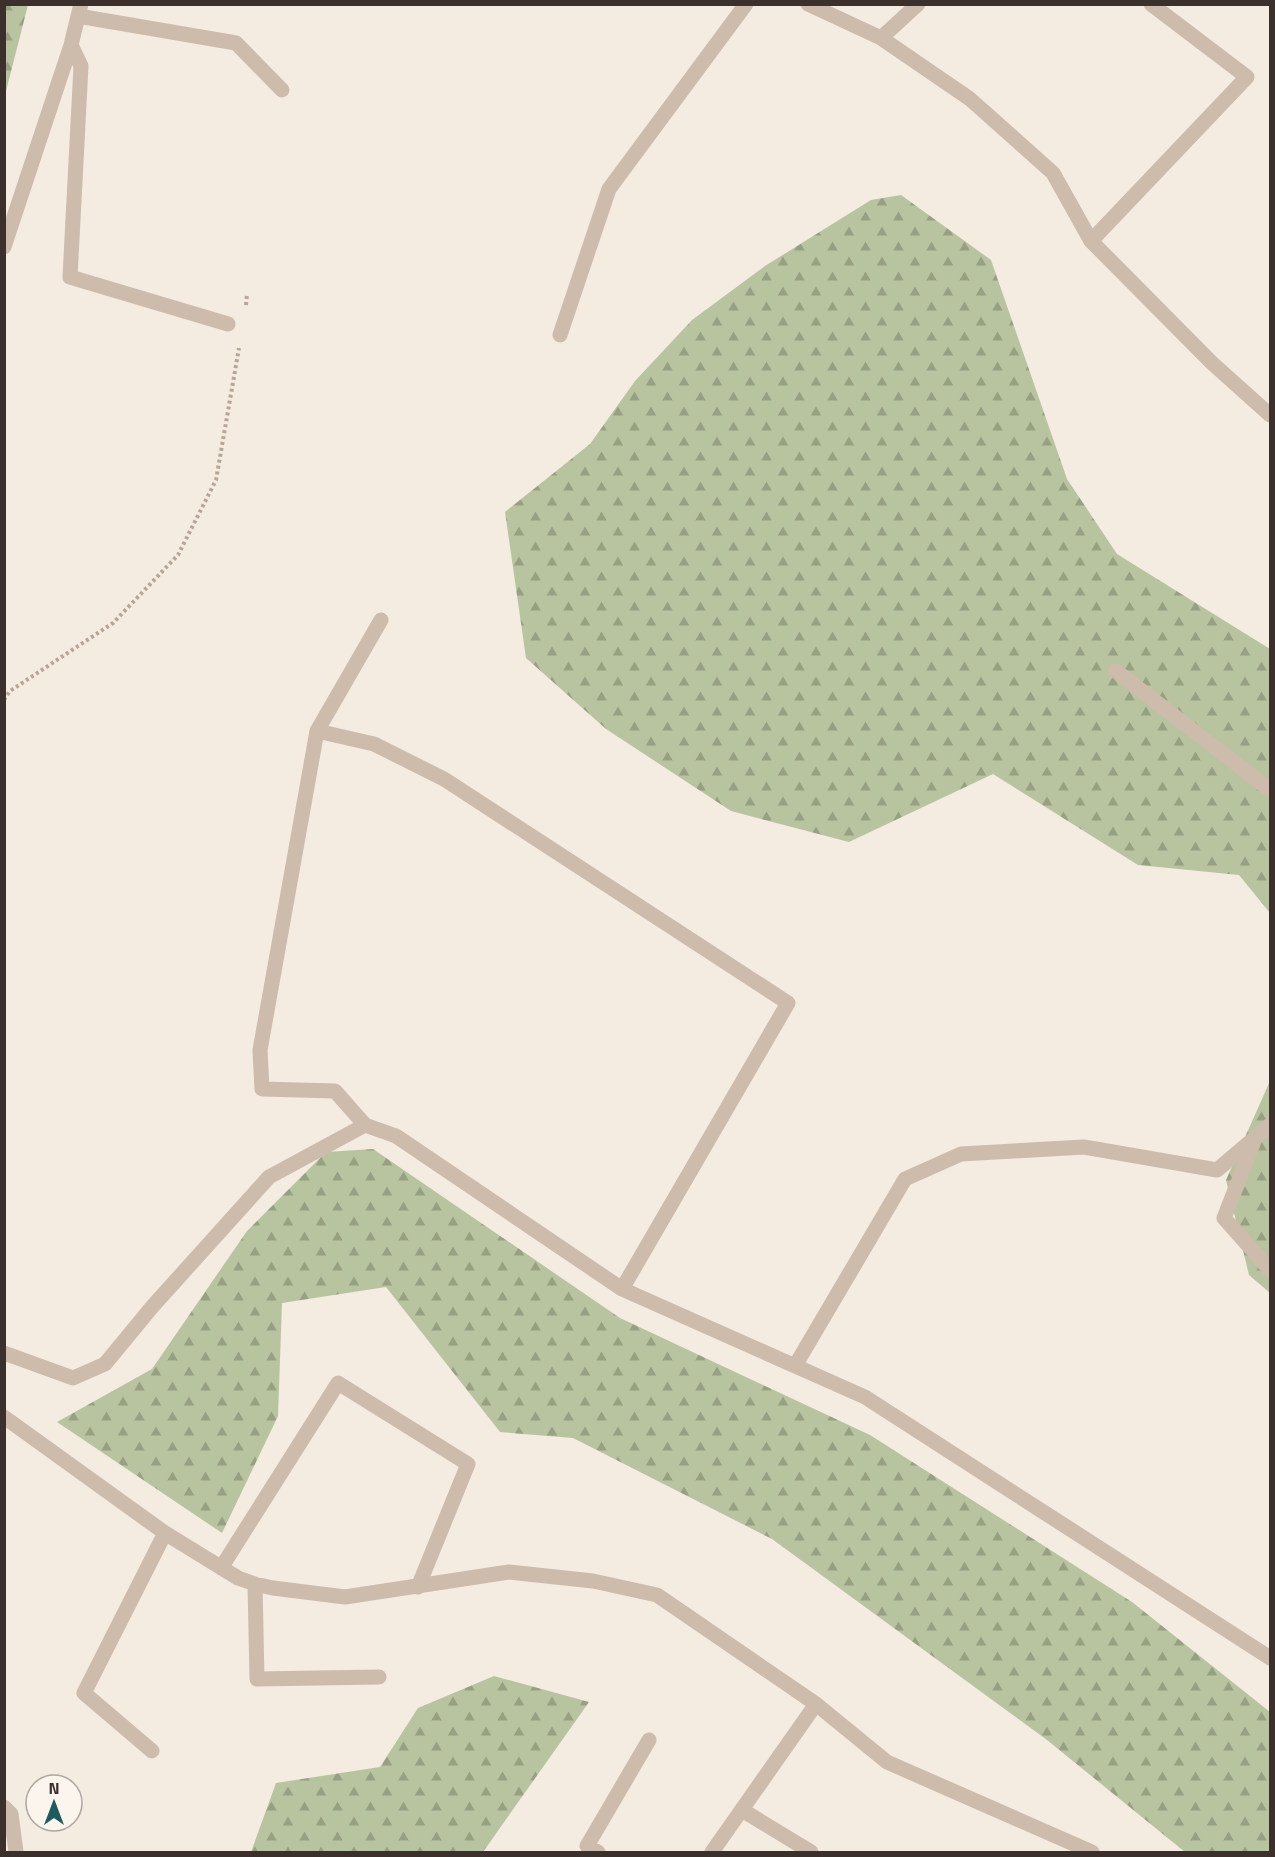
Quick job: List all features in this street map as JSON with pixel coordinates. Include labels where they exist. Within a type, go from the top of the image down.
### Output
[{"type":"street","points":[[560,335],[609,189],[746,4]]},
{"type":"street","points":[[808,4],[881,38],[970,99],[1053,173],[1091,241],[1212,363],[1270,415]]},
{"type":"street","points":[[881,38],[918,4]]},
{"type":"street","points":[[1091,241],[1247,77],[1151,4]]},
{"type":"street","points":[[4,247],[71,45],[80,10],[236,43],[282,90]]},
{"type":"street","points":[[71,45],[81,66],[70,277],[228,324]]},
{"type":"street","points":[[381,620],[317,731],[260,1050],[262,1089],[335,1091],[365,1125],[396,1136],[622,1289],[865,1397],[1270,1658]]},
{"type":"street","points":[[1116,672],[1270,790]]},
{"type":"street","points":[[317,731],[374,744],[444,779],[788,1003],[622,1289]]},
{"type":"street","points":[[4,1353],[73,1378],[105,1364],[152,1307],[269,1177],[365,1125]]},
{"type":"street","points":[[795,1366],[905,1179],[961,1154],[1084,1147],[1216,1170],[1270,1125]]},
{"type":"street","points":[[1255,1138],[1224,1218],[1270,1270]]},
{"type":"street","points":[[221,1568],[338,1383],[468,1464],[418,1587]]},
{"type":"street","points":[[4,1418],[165,1533],[238,1578],[255,1584],[345,1597],[509,1572],[593,1581],[657,1595],[816,1704],[887,1762],[1092,1852]]},
{"type":"street","points":[[152,1751],[84,1693],[165,1533]]},
{"type":"street","points":[[255,1584],[257,1679],[379,1677]]},
{"type":"street","points":[[712,1852],[816,1704]]},
{"type":"street","points":[[598,1852],[587,1846],[649,1740]]},
{"type":"street","points":[[4,1806],[11,1814],[16,1852]]},
{"type":"street","points":[[742,1809],[812,1852]]},
{"type":"path","points":[[246,306],[248,294]]},
{"type":"path","points":[[4,700],[10,691],[113,623],[178,555],[216,480],[240,341]]},
{"type":"green space","points":[[4,5],[28,5],[5,95]]},
{"type":"green space","points":[[901,195],[991,260],[1067,479],[1117,554],[1270,649],[1270,913],[1239,875],[1138,865],[993,774],[849,842],[731,811],[606,729],[526,658],[505,512],[590,444],[635,381],[692,320],[765,266],[871,200]]},
{"type":"green space","points":[[1270,1081],[1270,1293],[1249,1275],[1226,1180]]},
{"type":"green space","points":[[373,1149],[620,1318],[870,1435],[1132,1602],[1270,1712],[1270,1852],[1185,1852],[1047,1740],[772,1539],[573,1438],[500,1432],[386,1287],[282,1303],[278,1416],[222,1533],[57,1422],[152,1369],[247,1231],[326,1152]]},
{"type":"green space","points":[[494,1676],[589,1702],[483,1852],[251,1852],[276,1783],[380,1767],[418,1708]]}]
